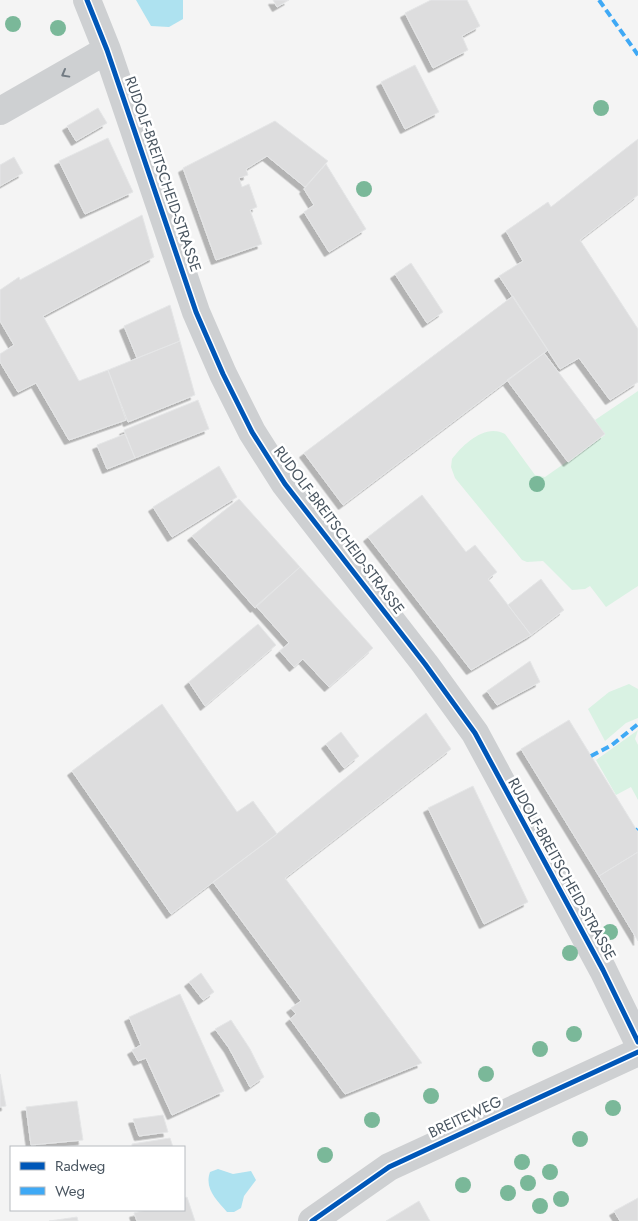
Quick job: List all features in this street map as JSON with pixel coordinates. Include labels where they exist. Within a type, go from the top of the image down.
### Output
[{"type":"street","name":"RUDOLF-BREITSCHEID-STRASSE","points":[[88,0],[107,50],[196,312],[223,374],[252,432],[285,484],[425,664],[474,733],[603,970],[638,1042]]},
{"type":"street","points":[[0,111],[107,50]]},
{"type":"street","name":"BREITEWEG","points":[[312,1221],[389,1167],[638,1052]]},
{"type":"green space","points":[[638,391],[638,586],[606,607],[590,586],[585,589],[572,590],[543,561],[527,562],[522,560],[455,478],[451,467],[452,459],[462,447],[476,437],[490,431],[498,431],[505,434],[535,475],[545,477],[605,435],[595,420]]},
{"type":"green space","points":[[629,684],[638,689],[638,718],[626,723],[605,741],[588,709],[609,692]]},
{"type":"green space","points":[[638,730],[635,739],[638,745],[638,800],[631,787],[616,795],[596,760]]},
{"type":"water","points":[[136,0],[183,0],[183,19],[169,27],[151,26]]},
{"type":"water","points":[[218,1169],[233,1174],[251,1171],[256,1180],[244,1196],[241,1208],[234,1212],[227,1212],[210,1189],[210,1172]]},
{"type":"building","points":[[273,0],[289,0],[277,7]]},
{"type":"building","points":[[431,0],[467,0],[480,26],[462,36],[468,50],[433,68],[405,13]]},
{"type":"building","points":[[415,65],[439,112],[405,129],[381,82]]},
{"type":"building","points":[[98,108],[107,123],[76,141],[67,126]]},
{"type":"building","points":[[275,121],[328,161],[305,187],[267,156],[246,169],[248,175],[239,178],[242,187],[249,184],[257,207],[250,210],[262,244],[216,260],[183,168]]},
{"type":"building","points":[[108,138],[133,192],[85,214],[59,161]]},
{"type":"building","points":[[638,139],[638,195],[580,240],[638,329],[638,382],[610,400],[579,358],[560,369],[499,276],[523,261],[506,231],[548,202],[551,207]]},
{"type":"building","points":[[14,157],[23,173],[0,186],[0,165]]},
{"type":"building","points":[[326,164],[366,229],[329,252],[304,212],[314,205],[304,189]]},
{"type":"building","points":[[142,215],[154,257],[43,316],[79,381],[108,370],[126,420],[69,440],[36,383],[18,392],[0,362],[0,354],[14,345],[0,321],[0,290],[19,277],[20,280]]},
{"type":"building","points":[[411,263],[443,312],[427,323],[395,274]]},
{"type":"building","points":[[513,296],[548,350],[343,505],[304,453]]},
{"type":"building","points":[[170,305],[180,341],[137,358],[124,326]]},
{"type":"building","points":[[180,341],[195,395],[128,422],[108,370]]},
{"type":"building","points":[[544,353],[605,434],[568,462],[507,380]]},
{"type":"building","points":[[198,400],[209,429],[135,458],[124,430]]},
{"type":"building","points":[[125,434],[135,458],[107,469],[97,445]]},
{"type":"building","points":[[219,466],[237,497],[172,537],[153,507]]},
{"type":"building","points":[[422,495],[466,552],[475,545],[497,572],[488,579],[531,635],[471,670],[368,537]]},
{"type":"building","points":[[239,499],[300,567],[255,608],[192,536]]},
{"type":"building","points":[[300,567],[373,648],[329,687],[303,659],[294,667],[280,651],[289,643],[256,606]]},
{"type":"building","points":[[541,579],[564,610],[531,635],[508,605]]},
{"type":"building","points":[[258,624],[276,645],[205,706],[189,682]]},
{"type":"building","points":[[530,661],[540,682],[497,705],[487,691]]},
{"type":"building","points":[[162,704],[237,812],[253,801],[277,834],[171,914],[72,771]]},
{"type":"building","points":[[426,713],[451,749],[285,878],[422,1063],[345,1094],[290,1019],[296,1014],[291,1008],[301,1001],[213,882],[277,834]]},
{"type":"building","points":[[569,720],[638,832],[638,852],[599,876],[521,749]]},
{"type":"building","points":[[341,732],[359,756],[344,768],[326,744]]},
{"type":"building","points":[[473,786],[528,902],[484,924],[428,808]]},
{"type":"building","points":[[638,852],[638,941],[599,876]]},
{"type":"building","points":[[201,973],[214,992],[203,1000],[189,982]]},
{"type":"building","points":[[180,994],[224,1091],[172,1115],[146,1058],[138,1061],[132,1050],[141,1045],[129,1017]]},
{"type":"building","points":[[231,1020],[250,1049],[264,1077],[250,1087],[229,1048],[215,1029]]},
{"type":"building","points":[[0,1074],[6,1106],[0,1107]]},
{"type":"building","points":[[77,1101],[83,1140],[31,1145],[26,1107]]},
{"type":"building","points":[[163,1115],[168,1132],[139,1136],[133,1119]]},
{"type":"building","points":[[170,1138],[173,1146],[132,1146],[132,1144]]},
{"type":"building","points":[[187,1197],[195,1221],[137,1221],[134,1213],[142,1211],[185,1211],[185,1198]]},
{"type":"building","points":[[638,1198],[638,1221],[620,1221],[614,1211]]},
{"type":"building","points":[[419,1201],[430,1221],[386,1221]]},
{"type":"building","points":[[77,1217],[78,1221],[49,1221]]},
{"type":"marked path","points":[[599,0],[638,55]]},
{"type":"marked path","points":[[591,756],[612,745],[638,724]]},
{"type":"cycle path","points":[[87,0],[107,50],[196,312],[223,374],[252,432],[285,484],[425,664],[475,733],[603,970],[638,1042]]},
{"type":"cycle path","points":[[312,1221],[389,1167],[638,1052]]}]
